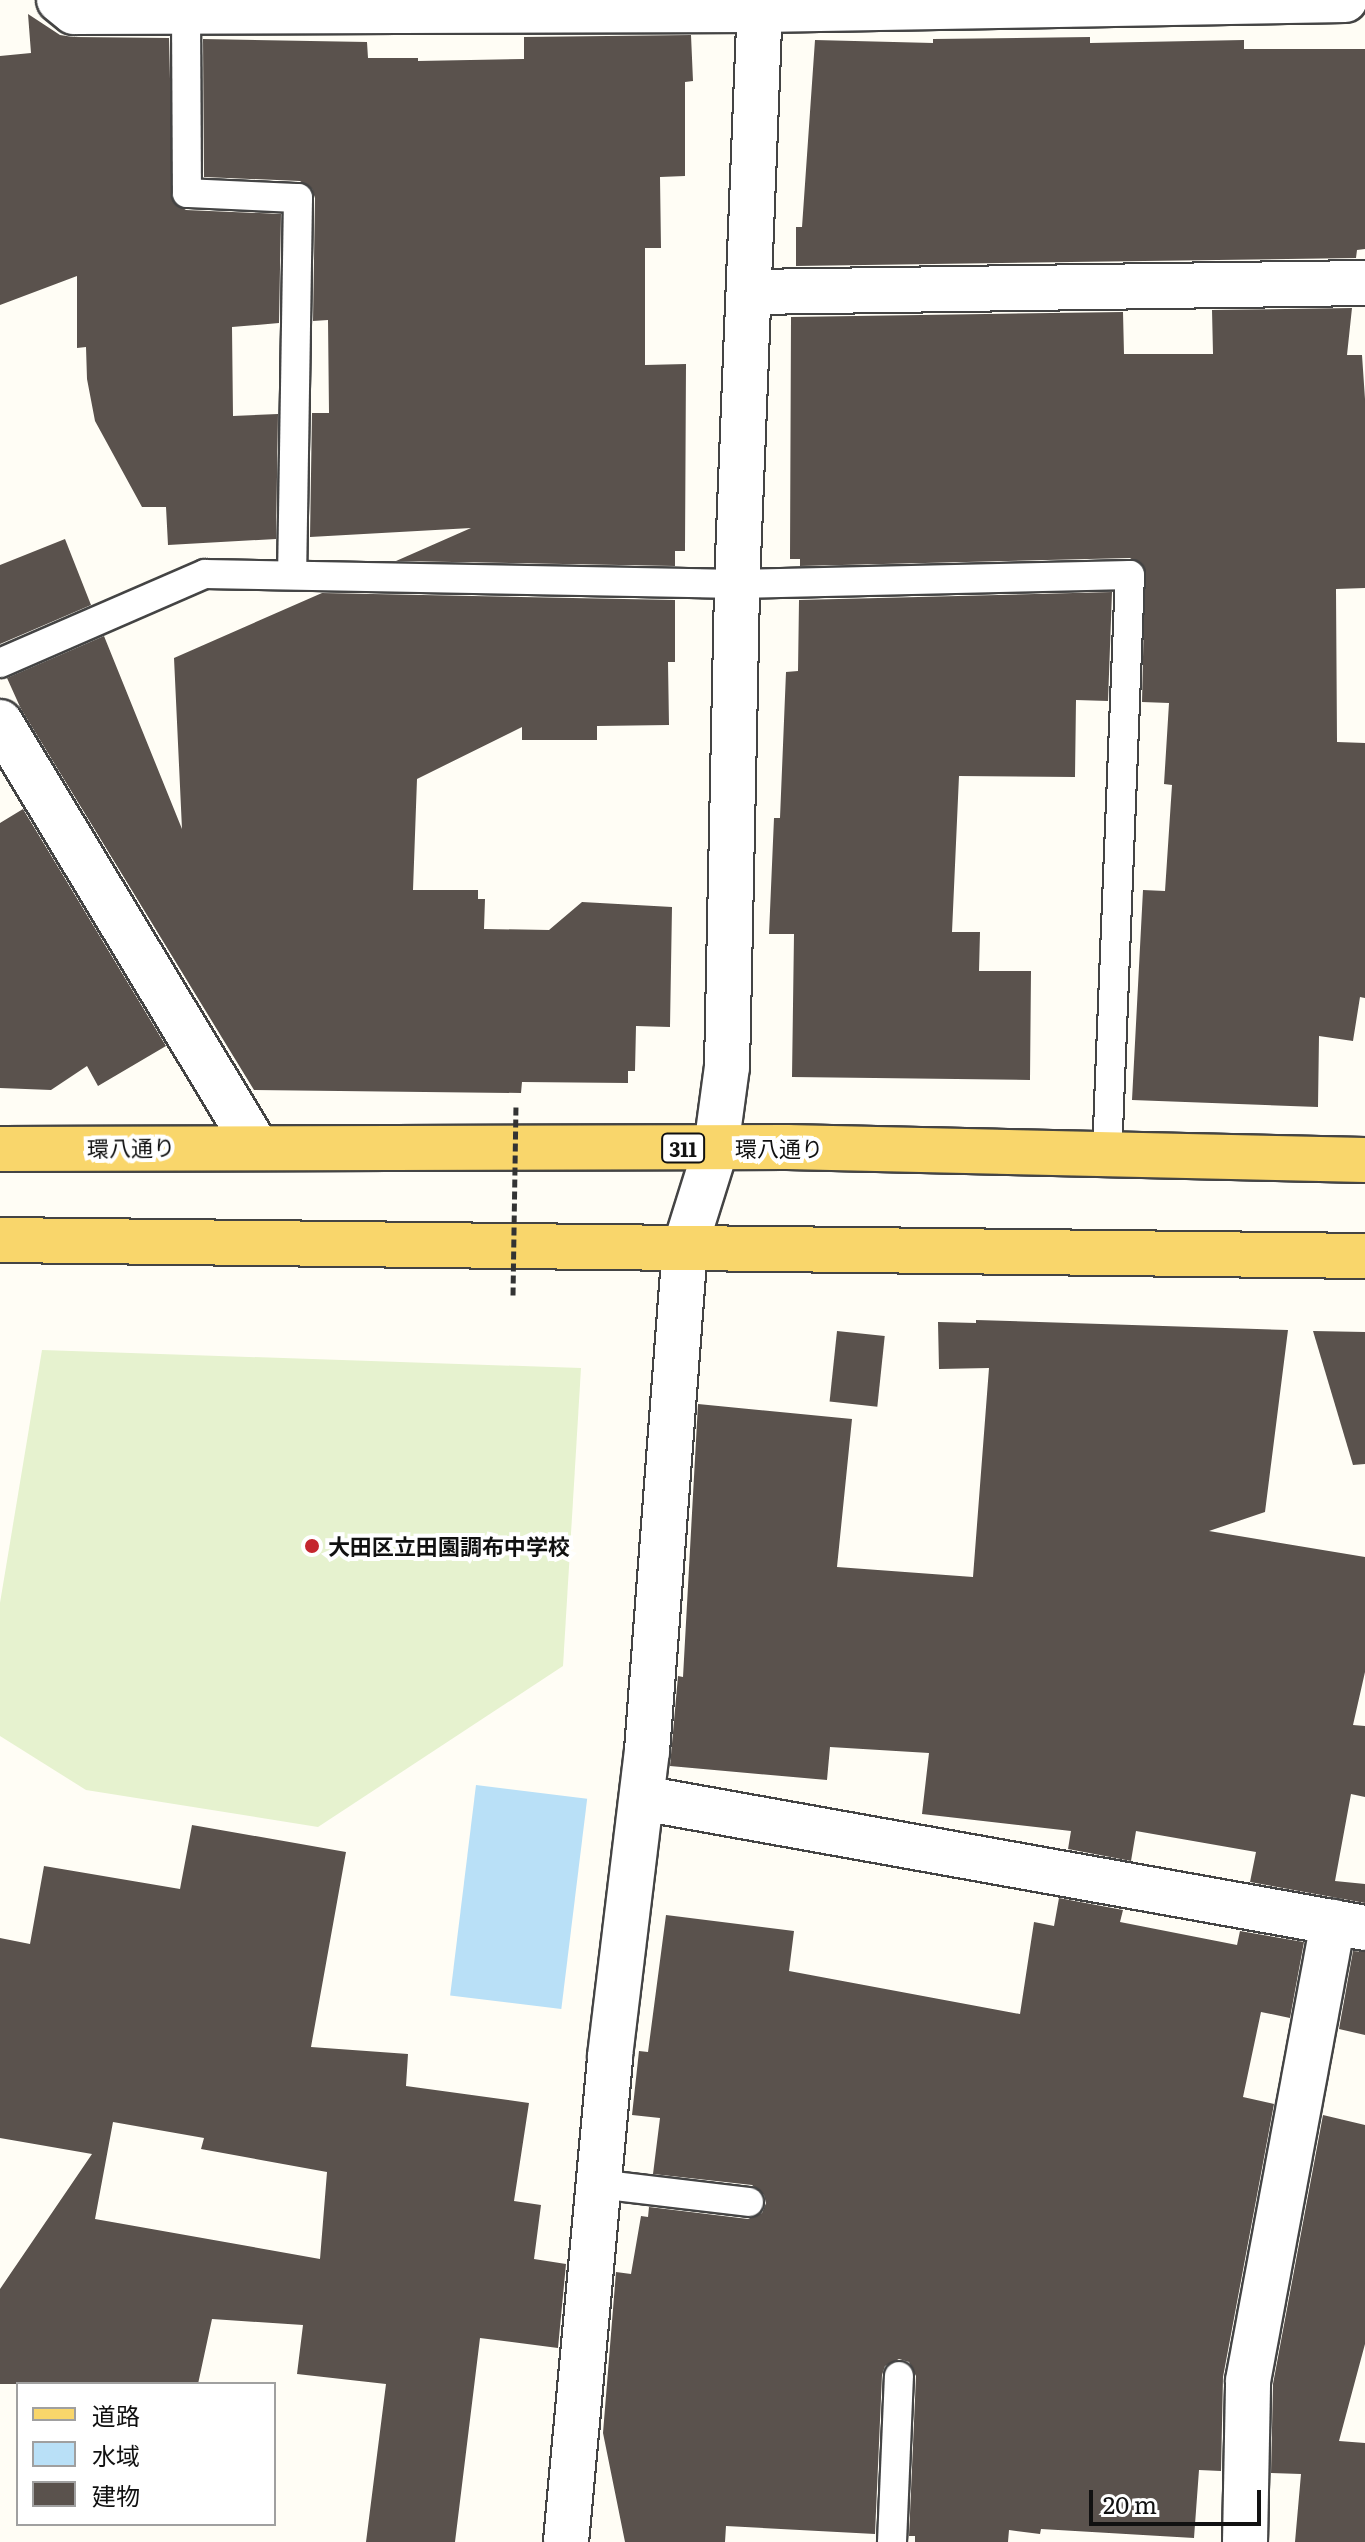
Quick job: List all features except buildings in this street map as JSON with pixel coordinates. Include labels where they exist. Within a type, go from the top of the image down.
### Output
[{"type":"main road","name":"環八通り","points":[[0,1149],[255,1145],[716,1148],[1365,1160]]},
{"type":"main road","points":[[0,1240],[1365,1256]]},
{"type":"street","points":[[59,0],[74,12],[1345,0]]},
{"type":"street","points":[[566,2542],[610,2056],[642,1798],[660,1606],[685,1247],[716,1148],[727,1067],[737,584],[760,5]]},
{"type":"street","points":[[751,292],[1365,283]]},
{"type":"street","points":[[0,722],[255,1145]]},
{"type":"street","points":[[642,1798],[1349,1925],[1248,2381],[1245,2542]]},
{"type":"lane","points":[[186,12],[187,193],[298,198],[292,575]]},
{"type":"lane","points":[[0,663],[205,574],[737,584],[1130,575],[1107,1156]]},
{"type":"lane","points":[[598,2184],[749,2202]]},
{"type":"lane","points":[[892,2542],[899,2376]]},
{"type":"path","points":[[513,1295],[516,1104]]},
{"type":"green space","points":[[42,1350],[581,1368],[563,1666],[318,1827],[86,1790],[0,1736],[0,1603]]},
{"type":"water","points":[[476,1785],[587,1799],[561,2009],[450,1995]]},
{"type":"place","name":"大田区立田園調布中学校","points":[[312,1546]]}]
